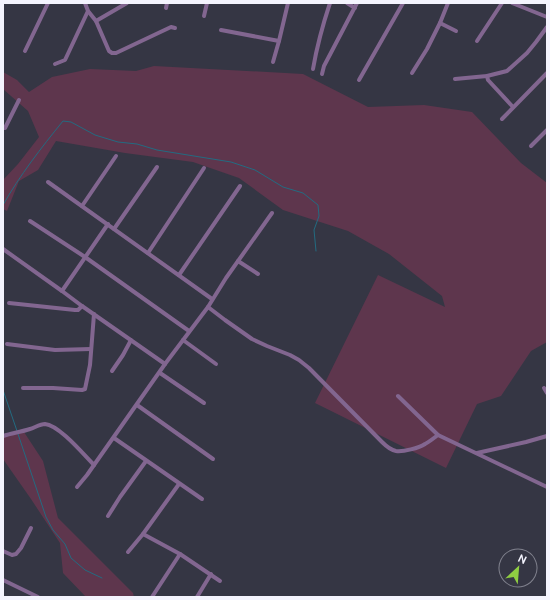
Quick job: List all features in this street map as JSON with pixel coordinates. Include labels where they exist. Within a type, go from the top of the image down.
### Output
[{"type":"street","points":[[25,51],[48,3]]},
{"type":"street","points":[[84,3],[96,21],[109,51],[112,53],[116,53],[171,27],[175,28]]},
{"type":"street","points":[[96,21],[126,3]]},
{"type":"street","points":[[166,3],[166,8]]},
{"type":"street","points":[[204,16],[207,3]]},
{"type":"street","points":[[273,62],[280,41],[288,3]]},
{"type":"street","points":[[313,69],[330,3]]},
{"type":"street","points":[[346,3],[355,8]]},
{"type":"street","points":[[322,74],[324,66],[357,3]]},
{"type":"street","points":[[359,80],[403,3]]},
{"type":"street","points":[[412,73],[427,49],[448,3]]},
{"type":"street","points":[[476,41],[502,3]]},
{"type":"street","points":[[512,3],[518,4],[547,17]]},
{"type":"street","points":[[54,64],[65,60],[88,11]]},
{"type":"street","points":[[440,23],[456,31]]},
{"type":"street","points":[[454,79],[487,76],[507,71],[536,42],[547,27]]},
{"type":"street","points":[[221,30],[280,41]]},
{"type":"street","points":[[502,119],[547,72]]},
{"type":"street","points":[[487,76],[488,80],[513,107]]},
{"type":"street","points":[[3,128],[5,128],[19,100]]},
{"type":"street","points":[[531,146],[547,130]]},
{"type":"street","points":[[82,206],[116,156]]},
{"type":"street","points":[[114,229],[157,167]]},
{"type":"street","points":[[148,253],[204,168]]},
{"type":"street","points":[[48,182],[212,299]]},
{"type":"street","points":[[179,275],[240,186]]},
{"type":"street","points":[[77,487],[114,438],[189,331],[208,307],[272,213]]},
{"type":"street","points":[[30,221],[189,331]]},
{"type":"street","points":[[62,291],[108,224]]},
{"type":"street","points":[[3,249],[165,364]]},
{"type":"street","points":[[238,261],[258,274]]},
{"type":"street","points":[[9,303],[75,310],[78,310],[82,306]]},
{"type":"street","points":[[208,307],[252,339],[299,360],[309,368],[390,449],[401,451],[415,448],[425,444],[438,435]]},
{"type":"street","points":[[23,388],[85,389],[90,365],[94,314]]},
{"type":"street","points":[[112,371],[131,340]]},
{"type":"street","points":[[183,340],[216,364]]},
{"type":"street","points":[[7,344],[55,350],[91,349]]},
{"type":"street","points":[[160,373],[204,403]]},
{"type":"street","points":[[544,388],[547,393]]},
{"type":"street","points":[[398,396],[438,435],[547,486]]},
{"type":"street","points":[[137,405],[213,459]]},
{"type":"street","points":[[3,436],[44,424],[48,425],[67,437],[94,465]]},
{"type":"street","points":[[477,454],[547,436]]},
{"type":"street","points":[[114,438],[202,499]]},
{"type":"street","points":[[108,516],[146,461]]},
{"type":"street","points":[[128,552],[180,484]]},
{"type":"street","points":[[3,551],[12,555],[16,554],[21,548],[31,528]]},
{"type":"street","points":[[143,534],[180,554],[220,581]]},
{"type":"street","points":[[152,597],[180,554]]},
{"type":"street","points":[[197,597],[211,574]]},
{"type":"street","points":[[3,580],[38,597]]},
{"type":"shaded area","points":[[154,66],[303,74],[368,107],[424,105],[472,112],[521,163],[547,183],[547,342],[531,351],[501,396],[477,404],[446,468],[315,403],[378,275],[445,307],[442,296],[389,254],[348,231],[283,210],[239,178],[193,162],[125,153],[56,141],[38,170],[19,181],[7,211],[3,209],[3,180],[18,164],[39,137],[28,111],[3,89],[3,72],[17,80],[29,92],[52,77],[90,69],[136,71]]},
{"type":"shaded area","points":[[22,429],[43,461],[58,518],[133,593],[134,597],[86,597],[63,573],[60,543],[3,459],[3,437]]},
{"type":"waterway","points":[[3,205],[16,183],[63,121],[71,122],[95,135],[118,142],[137,144],[157,150],[231,162],[255,170],[283,187],[303,193],[318,205],[319,216],[314,230],[316,251]]},
{"type":"waterway","points":[[3,390],[17,431]]},
{"type":"waterway","points":[[18,434],[46,517],[53,530],[65,544],[71,558],[85,570],[102,578]]}]
